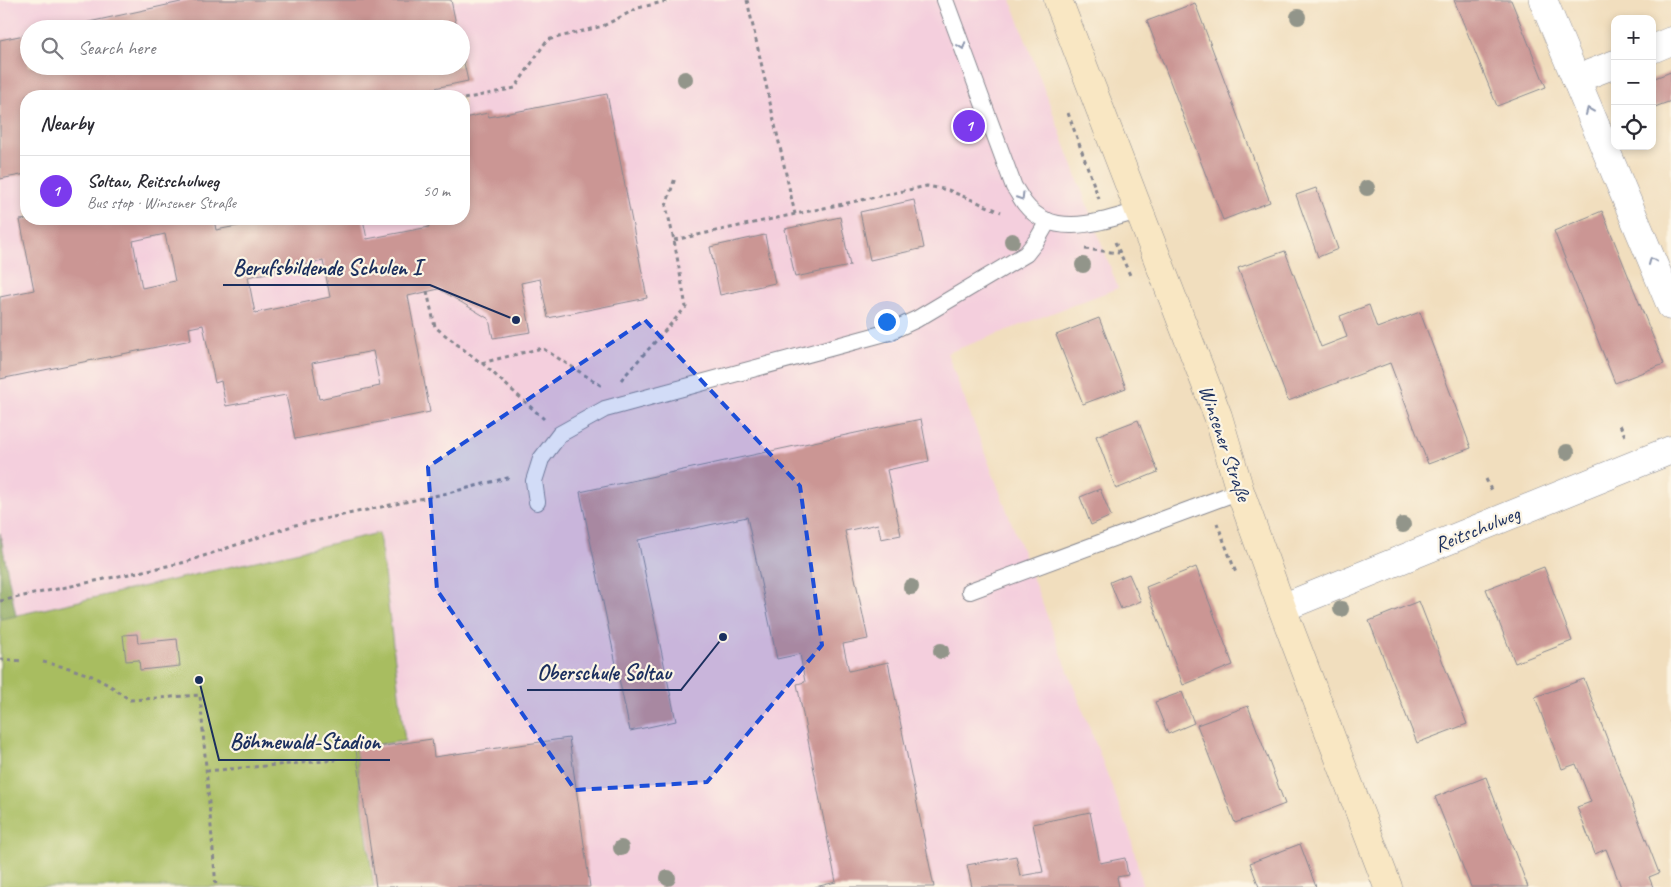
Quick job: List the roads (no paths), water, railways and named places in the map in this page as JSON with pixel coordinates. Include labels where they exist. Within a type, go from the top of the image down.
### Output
[{"type":"main road","name":"Winsener Straße","points":[[1058,0],[1218,416],[1240,491],[1282,608],[1388,887]]},
{"type":"street","points":[[1543,0],[1671,306]]},
{"type":"street","points":[[1656,47],[1671,41]]},
{"type":"street","points":[[1576,79],[1611,66]]},
{"type":"street","name":"Reitschulweg","points":[[1282,608],[1671,450]]},
{"type":"lane","points":[[946,0],[1014,187],[1025,204],[1048,221],[1063,226],[1075,226],[1106,220],[1138,211]]},
{"type":"lane","points":[[537,502],[534,481],[541,459],[560,434],[605,409],[613,399],[889,332],[917,319],[1026,254],[1048,221]]},
{"type":"lane","points":[[970,591],[1240,491]]},
{"type":"place","name":"Soltau, Reitschulweg","points":[[969,126]]},
{"type":"place","name":"Berufsbildende Schulen I","points":[[516,320]]},
{"type":"place","name":"Oberschule Soltau","points":[[723,637]]},
{"type":"place","name":"Böhmewald-Stadion","points":[[199,680]]}]
